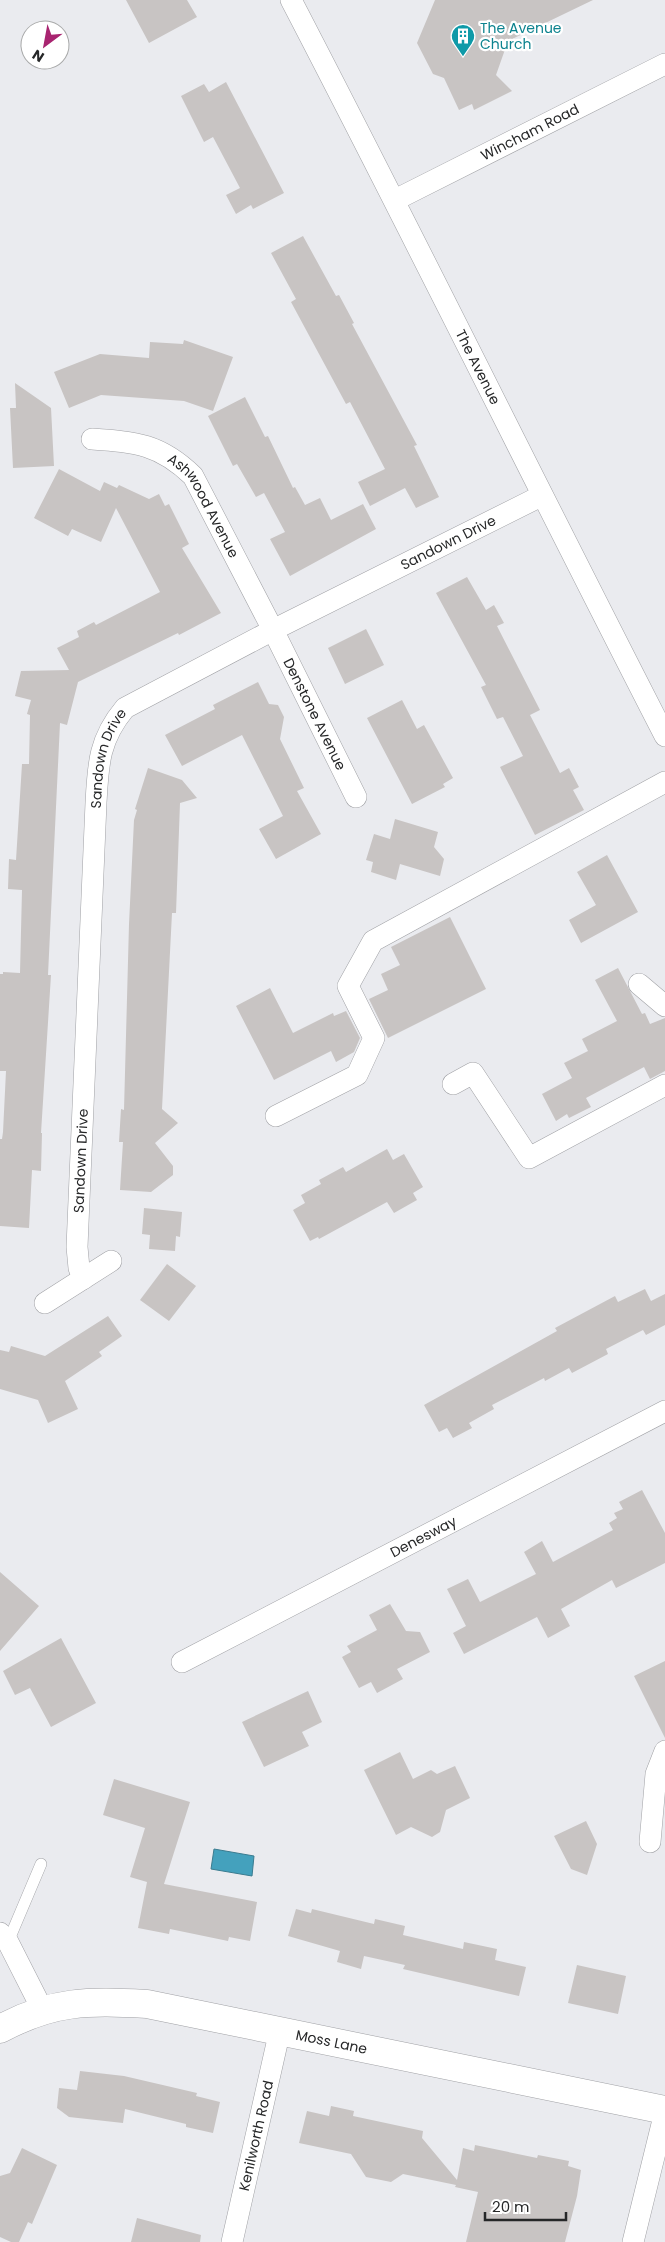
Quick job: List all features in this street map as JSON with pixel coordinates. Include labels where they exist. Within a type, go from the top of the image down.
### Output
[{"type":"street","name":"The Avenue","points":[[291,0],[394,200],[541,496],[665,736]]},
{"type":"street","name":"Wincham Road","points":[[394,200],[665,64]]},
{"type":"street","name":"Ashwood Avenue","points":[[92,439],[127,441],[156,449],[175,459],[193,476],[273,630]]},
{"type":"street","name":"Sandown Drive","points":[[83,1279],[79,1268],[77,1246],[98,764],[102,746],[111,724],[124,708],[273,630],[541,496]]},
{"type":"street","name":"Denstone Avenue","points":[[273,630],[356,797]]},
{"type":"street","points":[[276,1116],[357,1075],[374,1038],[348,986],[373,941],[665,782]]},
{"type":"street","points":[[639,984],[665,1006]]},
{"type":"street","points":[[453,1084],[472,1073],[529,1158],[665,1085]]},
{"type":"street","points":[[45,1303],[111,1261]]},
{"type":"street","name":"Denesway","points":[[182,1662],[665,1411]]},
{"type":"street","points":[[650,1842],[656,1774],[665,1751]]},
{"type":"street","points":[[4,1938],[42,2009]]},
{"type":"street","name":"Moss Lane","points":[[0,2028],[42,2009],[92,2001],[147,2004],[665,2111]]},
{"type":"street","name":"Kenilworth Road","points":[[232,2242],[280,2030]]},
{"type":"street","points":[[633,2242],[665,2111]]},
{"type":"lane","points":[[4,1938],[40,1864]]},
{"type":"water","points":[[214,1849],[254,1856],[252,1876],[211,1869]]},
{"type":"building","points":[[126,0],[187,0],[197,17],[149,43]]},
{"type":"building","name":"The Avenue Church","points":[[435,0],[593,0],[508,41],[496,75],[512,91],[474,110],[472,104],[459,110],[444,78],[433,74],[417,43]]},
{"type":"building","points":[[226,82],[284,193],[253,209],[251,205],[236,214],[226,195],[240,188],[213,137],[204,142],[181,96],[204,84],[209,92]]},
{"type":"building","points":[[303,236],[336,296],[339,295],[354,323],[352,324],[417,445],[414,446],[439,497],[416,508],[405,488],[370,506],[358,482],[385,469],[350,402],[346,404],[291,302],[296,299],[271,253]]},
{"type":"building","points":[[184,340],[233,357],[213,411],[184,401],[101,395],[69,408],[54,372],[100,354],[149,358],[150,342],[183,344]]},
{"type":"building","points":[[15,383],[51,408],[54,466],[13,468],[10,408],[16,408]]},
{"type":"building","points":[[245,397],[265,437],[268,436],[293,488],[295,487],[305,505],[320,498],[331,520],[363,504],[376,529],[290,576],[270,539],[285,532],[264,493],[256,497],[237,464],[233,466],[208,416]]},
{"type":"building","points":[[59,469],[100,491],[104,482],[117,488],[119,485],[149,499],[159,494],[165,506],[169,504],[189,544],[182,548],[221,613],[179,635],[178,633],[78,682],[67,725],[60,723],[48,975],[51,975],[41,1133],[41,1171],[32,1170],[29,1228],[0,1226],[0,1139],[2,1139],[3,1132],[6,1071],[0,1071],[0,974],[3,974],[3,972],[20,973],[22,890],[8,889],[9,859],[16,860],[22,764],[29,764],[30,715],[27,714],[31,700],[15,696],[21,671],[69,670],[57,648],[79,637],[77,631],[94,622],[96,625],[160,592],[116,508],[101,542],[72,529],[68,536],[34,518]]},
{"type":"building","points":[[467,577],[486,610],[494,605],[504,623],[497,626],[540,710],[530,715],[560,773],[569,768],[579,787],[573,790],[584,810],[535,835],[500,767],[523,756],[503,717],[497,719],[481,687],[486,685],[436,593]]},
{"type":"building","points":[[366,629],[384,665],[345,684],[328,648]]},
{"type":"building","points":[[258,682],[269,704],[278,705],[284,717],[280,739],[304,788],[297,791],[321,834],[276,859],[259,829],[283,816],[242,735],[182,766],[165,735],[215,709],[213,705]]},
{"type":"building","points":[[402,700],[417,729],[424,725],[453,778],[443,784],[445,787],[412,804],[367,718]]},
{"type":"building","points":[[148,768],[182,780],[197,798],[180,803],[176,913],[172,913],[162,1109],[178,1123],[155,1143],[173,1166],[173,1175],[151,1192],[120,1190],[123,1142],[119,1142],[121,1109],[124,1110],[134,820],[137,810],[135,809]]},
{"type":"building","points":[[395,819],[438,832],[434,847],[444,859],[440,876],[400,864],[396,880],[371,872],[373,862],[366,860],[374,834],[390,839]]},
{"type":"building","points":[[607,855],[638,912],[581,943],[569,920],[596,905],[577,872]]},
{"type":"building","points":[[450,917],[486,989],[388,1038],[369,999],[388,990],[381,974],[400,965],[391,947]]},
{"type":"building","points":[[618,968],[642,1014],[645,1013],[650,1024],[665,1018],[665,1071],[650,1079],[644,1067],[586,1098],[591,1107],[569,1118],[567,1114],[556,1121],[542,1094],[572,1078],[564,1063],[588,1051],[582,1039],[617,1021],[595,980]]},
{"type":"building","points":[[270,988],[293,1033],[333,1013],[334,1016],[346,1011],[360,1038],[354,1052],[336,1062],[331,1051],[274,1080],[236,1006]]},
{"type":"building","points":[[387,1149],[393,1160],[404,1154],[423,1187],[413,1193],[417,1200],[394,1213],[387,1202],[319,1239],[318,1237],[310,1241],[293,1210],[305,1203],[301,1195],[321,1184],[319,1180],[343,1167],[346,1172]]},
{"type":"building","points":[[144,1208],[182,1212],[180,1237],[176,1236],[175,1251],[149,1249],[150,1235],[142,1234]]},
{"type":"building","points":[[167,1264],[196,1286],[169,1321],[140,1300]]},
{"type":"building","points":[[645,1289],[651,1301],[665,1294],[665,1325],[646,1335],[643,1330],[606,1349],[608,1354],[572,1373],[569,1368],[545,1381],[544,1378],[492,1405],[494,1409],[469,1423],[472,1428],[453,1438],[447,1428],[439,1432],[424,1405],[557,1331],[555,1328],[615,1296],[618,1302]]},
{"type":"building","points":[[108,1316],[122,1336],[99,1352],[102,1356],[65,1381],[78,1409],[48,1423],[38,1400],[0,1389],[0,1350],[9,1352],[11,1346],[45,1356]]},
{"type":"building","points":[[642,1490],[665,1533],[665,1563],[616,1588],[612,1580],[561,1609],[570,1626],[548,1638],[537,1617],[464,1654],[453,1633],[466,1626],[447,1589],[468,1579],[480,1602],[536,1574],[524,1552],[542,1541],[553,1562],[613,1530],[609,1523],[617,1518],[614,1513],[623,1509],[619,1502]]},
{"type":"building","points":[[0,1572],[39,1606],[0,1651]]},
{"type":"building","points":[[390,1604],[406,1631],[420,1632],[430,1652],[397,1669],[403,1679],[377,1693],[371,1682],[359,1688],[342,1657],[351,1652],[347,1646],[377,1630],[369,1615]]},
{"type":"building","points":[[61,1638],[96,1703],[51,1727],[30,1688],[15,1695],[3,1671]]},
{"type":"building","points":[[665,1661],[665,1738],[634,1676]]},
{"type":"building","points":[[308,1691],[322,1722],[302,1732],[309,1746],[264,1767],[242,1722]]},
{"type":"building","points":[[400,1752],[413,1779],[431,1770],[437,1774],[455,1766],[470,1798],[446,1810],[440,1832],[432,1837],[411,1827],[396,1835],[364,1770]]},
{"type":"building","points":[[114,1779],[190,1802],[164,1884],[257,1902],[250,1941],[229,1937],[228,1941],[170,1929],[169,1934],[138,1928],[147,1882],[130,1877],[145,1828],[103,1815]]},
{"type":"building","points":[[586,1821],[597,1844],[587,1875],[571,1869],[554,1836]]},
{"type":"building","points":[[296,1909],[311,1913],[312,1909],[374,1924],[375,1919],[405,1926],[403,1935],[463,1949],[464,1942],[497,1949],[495,1960],[526,1967],[519,1996],[403,1969],[405,1965],[364,1956],[361,1969],[337,1962],[340,1951],[288,1936]]},
{"type":"building","points":[[577,1965],[626,1976],[618,2014],[568,2003]]},
{"type":"building","points":[[80,2071],[124,2076],[197,2093],[196,2096],[220,2102],[213,2133],[186,2127],[186,2124],[125,2109],[123,2123],[69,2117],[57,2108],[59,2088],[77,2090]]},
{"type":"building","points":[[331,2106],[354,2111],[353,2116],[423,2131],[422,2138],[457,2180],[463,2148],[474,2151],[475,2145],[537,2158],[538,2155],[569,2161],[568,2166],[581,2170],[577,2196],[565,2242],[466,2242],[478,2192],[455,2187],[456,2185],[403,2174],[391,2182],[366,2177],[351,2154],[299,2143],[307,2111],[329,2116]]},
{"type":"building","points":[[22,2148],[57,2165],[32,2224],[28,2222],[19,2242],[11,2242],[0,2237],[0,2176],[10,2173]]},
{"type":"building","points":[[137,2218],[201,2235],[200,2242],[131,2242]]},
{"type":"place","name":"The Avenue Church","points":[[463,57]]}]
